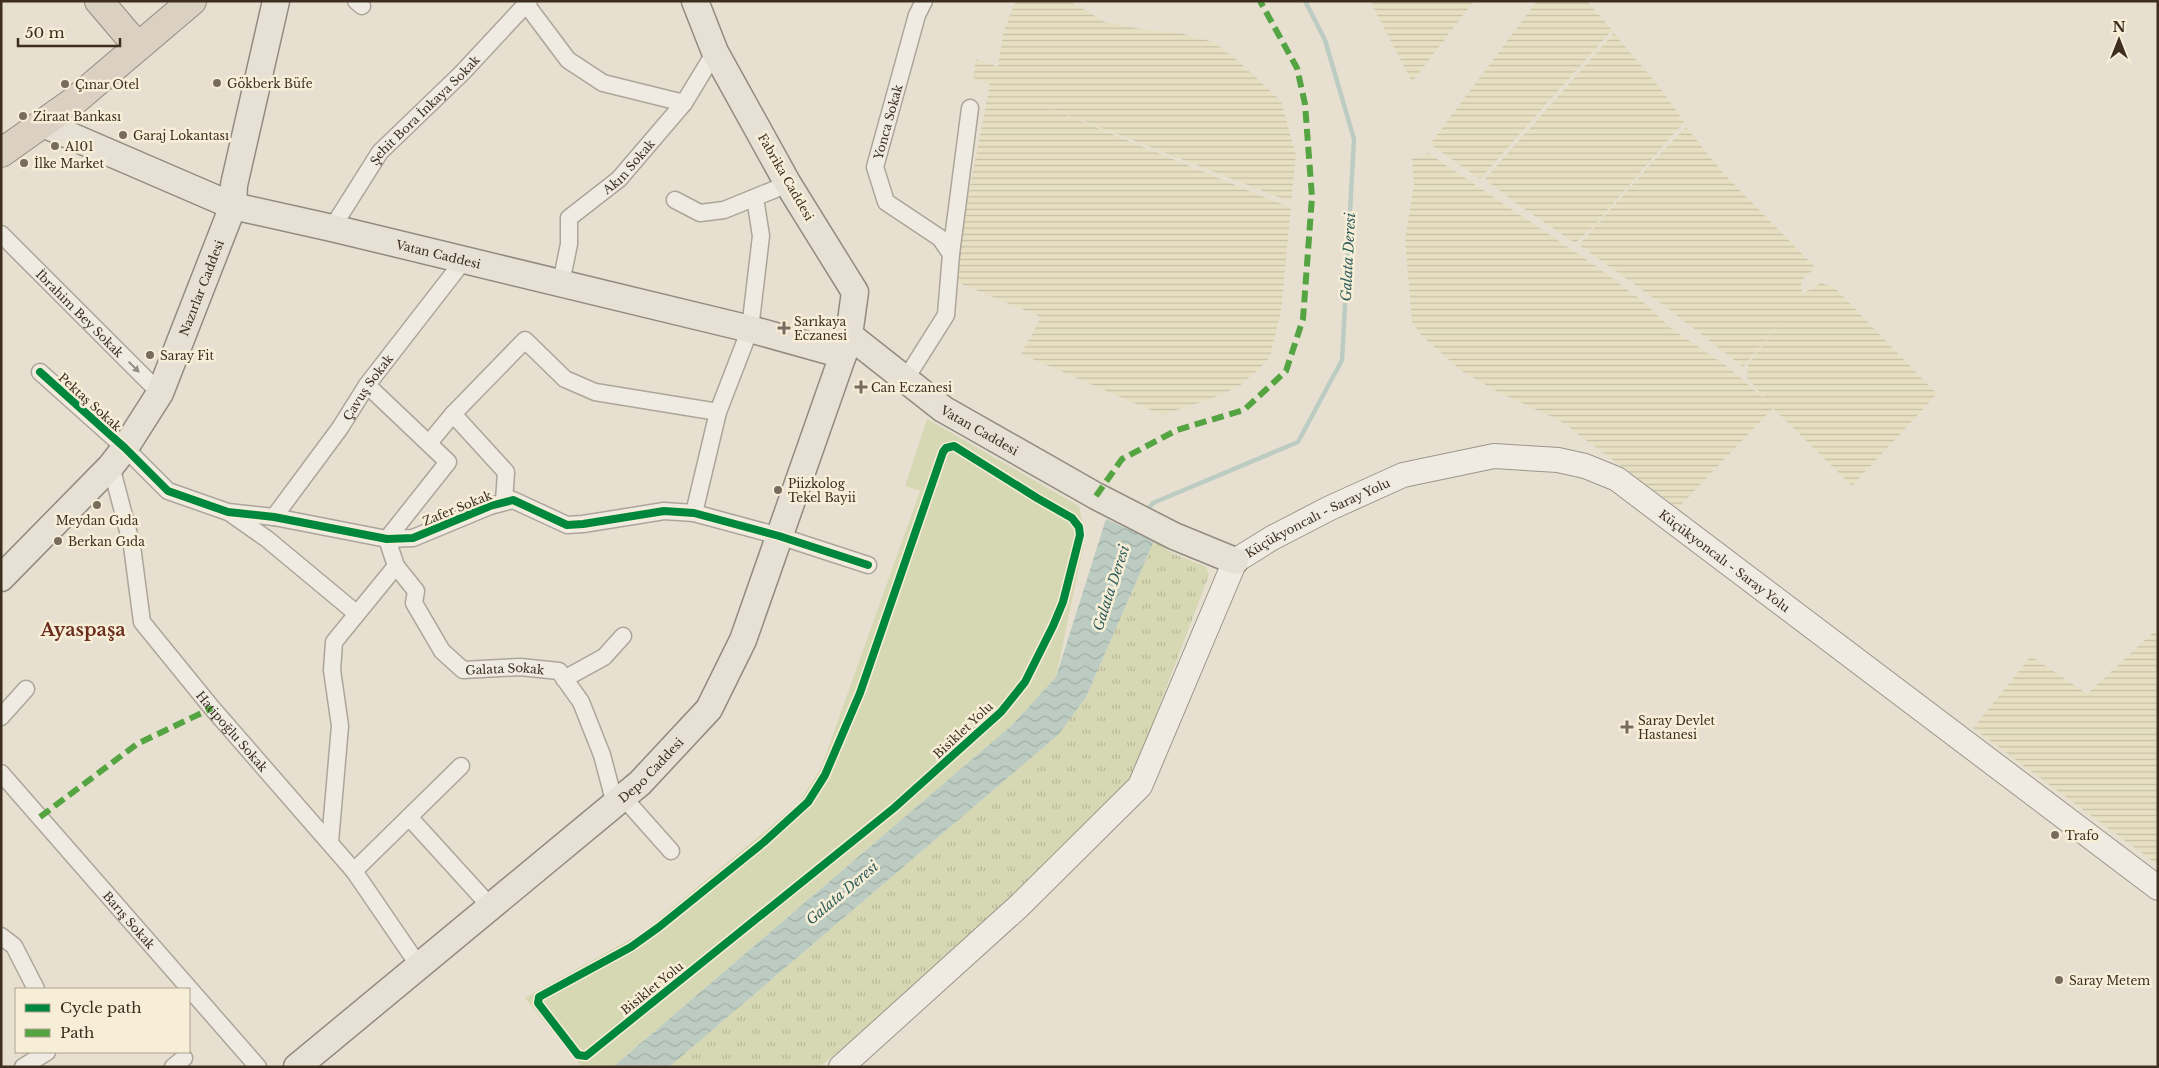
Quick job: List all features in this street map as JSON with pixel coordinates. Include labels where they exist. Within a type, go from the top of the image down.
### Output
[{"type":"highway","points":[[99,1],[138,47]]},
{"type":"highway","points":[[1,153],[73,102],[192,1]]},
{"type":"main road","name":"Nazırlar Caddesi","points":[[1,578],[118,457],[160,393],[233,206],[234,185],[276,1]]},
{"type":"main road","name":"Fabrika Caddesi","points":[[695,1],[715,52],[788,184],[855,292],[846,345]]},
{"type":"main road","name":"Vatan Caddesi","points":[[43,124],[233,206],[332,228],[750,329],[846,345],[905,380],[943,409],[1122,510],[1174,536],[1235,561]]},
{"type":"main road","name":"Depo Caddesi","points":[[297,1067],[640,784],[709,709],[743,640],[846,345]]},
{"type":"main road","name":"Küçükyoncalı - Saray Yolu","points":[[1235,561],[1272,538],[1330,508],[1403,475],[1494,456],[1558,460],[1585,466],[1617,479],[2158,888]]},
{"type":"main road","points":[[841,1067],[1019,906],[1140,786],[1235,561]]},
{"type":"street","name":"Yonca Sokak","points":[[924,1],[916,15],[875,167],[886,202],[940,238],[951,254]]},
{"type":"street","points":[[527,3],[568,60],[603,83],[684,103]]},
{"type":"street","name":"Şehit Bora İnkaya Sokak","points":[[332,228],[380,152],[462,73],[527,3]]},
{"type":"street","name":"Akın Sokak","points":[[561,283],[569,244],[569,218],[618,179],[684,103],[715,52]]},
{"type":"street","points":[[905,380],[946,315],[951,254],[970,108]]},
{"type":"street","points":[[675,200],[700,213],[724,210],[788,184]]},
{"type":"street","points":[[694,514],[718,412],[750,329],[761,236],[755,198]]},
{"type":"street","name":"İbrahim Bey Sokak","points":[[1,234],[160,393]]},
{"type":"street","name":"Çavuş Sokak","points":[[274,517],[340,428],[366,385],[464,260]]},
{"type":"street","points":[[428,443],[453,414],[525,340],[565,379],[595,392],[718,412]]},
{"type":"street","name":"Pektaş Sokak","points":[[40,372],[118,457]]},
{"type":"street","points":[[330,842],[340,726],[332,670],[334,642],[396,566],[387,539],[448,462],[366,385]]},
{"type":"street","points":[[453,414],[506,472],[504,502]]},
{"type":"street","name":"Zafer Sokak","points":[[118,457],[168,491],[228,512],[274,517],[387,539],[414,538],[490,506],[513,500],[567,525],[664,511],[694,514],[779,536],[868,565]]},
{"type":"street","name":"Hatipoğlu Sokak","points":[[118,457],[142,622],[212,708],[354,871],[420,966]]},
{"type":"street","points":[[228,512],[267,539],[356,613]]},
{"type":"street","name":"Galata Sokak","points":[[396,566],[416,592],[414,603],[442,651],[463,670],[520,666],[559,671],[581,702],[619,801]]},
{"type":"street","points":[[564,679],[604,658],[623,636]]},
{"type":"street","points":[[1,717],[26,689]]},
{"type":"street","points":[[354,871],[460,766]]},
{"type":"street","name":"Barış Sokak","points":[[1,773],[189,988]]},
{"type":"street","points":[[619,801],[671,852]]},
{"type":"street","points":[[409,817],[490,906]]},
{"type":"street","points":[[1,936],[14,946],[35,988]]},
{"type":"street","name":"Barış Sokak","points":[[190,989],[258,1067]]},
{"type":"street","points":[[23,1067],[45,1053]]},
{"type":"shaded area","points":[[1016,1],[1070,1],[1105,22],[1146,30],[1180,33],[1213,42],[1237,60],[1281,101],[1296,155],[1291,202],[1035,102],[1291,208],[1281,311],[1270,357],[1238,387],[1210,399],[1162,415],[1021,354],[1041,317],[952,280],[990,84],[973,78],[976,59],[998,67],[1003,33]]},
{"type":"shaded area","points":[[1370,1],[1474,1],[1412,82]]},
{"type":"shaded area","points":[[1537,1],[1587,1],[1612,30],[1480,179],[1430,144]]},
{"type":"shaded area","points":[[1614,33],[1664,93],[1684,122],[1593,227],[1575,243],[1517,204],[1485,179]]},
{"type":"shaded area","points":[[1686,127],[1725,175],[1815,267],[1801,281],[1802,294],[1821,283],[1834,287],[1937,394],[1852,486],[1773,408],[1678,508],[1559,420],[1502,394],[1463,372],[1421,335],[1412,322],[1405,239],[1414,184],[1412,159],[1428,153],[1596,266],[1641,300],[1672,329],[1728,367],[1769,403],[1747,378],[1748,364],[1779,324],[1743,367],[1662,304],[1579,245]]},
{"type":"shaded area","points":[[2158,628],[2158,865],[1973,728],[2031,656],[2087,694]]},
{"type":"green space","points":[[927,419],[1079,506],[1085,538],[1056,677],[1012,725],[613,1067],[582,1067],[525,998],[643,932],[799,803],[821,768],[920,491],[905,486]]},
{"type":"green space","points":[[1154,541],[1174,554],[1206,567],[1209,575],[1129,786],[905,998],[819,1067],[669,1067],[1059,734],[1086,697]]},
{"type":"water","points":[[1106,519],[1154,541],[1086,697],[1059,734],[669,1067],[613,1067],[1012,725],[1056,677]]},
{"type":"waterway","name":"Galata Deresi","points":[[1145,513],[1153,503],[1298,442],[1342,360],[1354,139],[1325,40],[1305,1]]},
{"type":"marked path","points":[[1096,496],[1122,459],[1177,430],[1244,410],[1286,371],[1303,319],[1312,197],[1305,104],[1297,68],[1260,1]]},
{"type":"marked path","points":[[40,817],[137,744],[212,708]]},
{"type":"cycle path","points":[[40,372],[125,448],[168,491],[228,512],[274,517],[387,539],[413,538],[490,506],[513,500],[567,525],[664,511],[694,513],[779,536],[868,565]]},
{"type":"cycle path","name":"Bisiklet Yolu","points":[[954,446],[1072,518],[1079,527],[1080,535],[1063,602],[1025,682],[1001,712],[894,808],[586,1056],[578,1055],[538,1003],[539,997],[631,947],[659,927],[764,842],[808,802],[825,775],[860,693],[943,452],[946,448],[954,446]]},
{"type":"place","name":"Gökberk Büfe","points":[[217,83]]},
{"type":"place","name":"Çınar Otel","points":[[65,84]]},
{"type":"place","name":"Ziraat Bankası","points":[[23,116]]},
{"type":"place","name":"Garaj Lokantası","points":[[123,135]]},
{"type":"place","name":"A101","points":[[55,146]]},
{"type":"place","name":"İlke Market","points":[[24,163]]},
{"type":"place","name":"Sarıkaya Eczanesi","points":[[784,328]]},
{"type":"place","name":"Saray Fit","points":[[150,355]]},
{"type":"place","name":"Can Eczanesi","points":[[861,387]]},
{"type":"place","name":"Piizkolog Tekel Bayii","points":[[778,490]]},
{"type":"place","name":"Meydan Gıda","points":[[97,505]]},
{"type":"place","name":"Berkan Gıda","points":[[58,541]]},
{"type":"place","name":"Saray Devlet Hastanesi","points":[[1627,727]]},
{"type":"place","name":"Trafo","points":[[2055,835]]},
{"type":"place","name":"Saray Metem","points":[[2059,980]]},
{"type":"district","name":"Ayaspaşa","points":[[83,630]]}]
